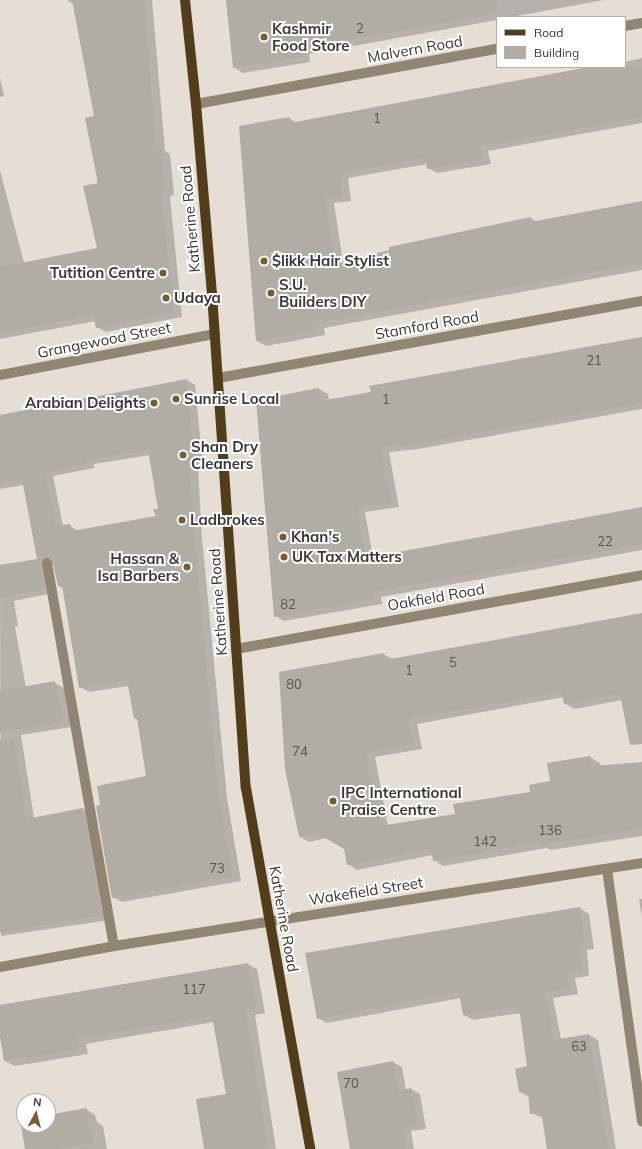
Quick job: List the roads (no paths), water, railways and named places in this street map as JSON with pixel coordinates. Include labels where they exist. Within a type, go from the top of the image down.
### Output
[{"type":"main road","name":"Katherine Road","points":[[184,0],[196,104],[218,378],[246,788],[268,921],[310,1149]]},
{"type":"street","points":[[626,26],[642,23]]},
{"type":"street","name":"Malvern Road","points":[[196,104],[496,49]]},
{"type":"street","name":"Stamford Road","points":[[218,378],[642,301]]},
{"type":"street","name":"Grangewood Street","points":[[0,375],[214,334]]},
{"type":"street","points":[[47,563],[114,946]]},
{"type":"street","name":"Oakfield Road","points":[[236,649],[642,576]]},
{"type":"street","name":"Wakefield Street","points":[[0,967],[114,946],[268,921],[642,863]]},
{"type":"street","points":[[606,869],[642,1122]]},
{"type":"place","name":"Kashmir Food Store","points":[[264,37]]},
{"type":"place","name":"$likk Hair Stylist","points":[[264,261]]},
{"type":"place","name":"Tutition Centre","points":[[163,273]]},
{"type":"place","name":"S.U. Builders DIY","points":[[271,293]]},
{"type":"place","name":"Udaya","points":[[166,298]]},
{"type":"place","name":"Sunrise Local","points":[[176,399]]},
{"type":"place","name":"Arabian Delights","points":[[154,403]]},
{"type":"place","name":"Shan Dry Cleaners","points":[[183,455]]},
{"type":"place","name":"Ladbrokes","points":[[182,520]]},
{"type":"place","name":"Khan's","points":[[283,537]]},
{"type":"place","name":"UK Tax Matters","points":[[284,557]]},
{"type":"place","name":"Hassan & Isa Barbers","points":[[187,567]]},
{"type":"place","name":"IPC International Praise Centre","points":[[333,801]]}]
